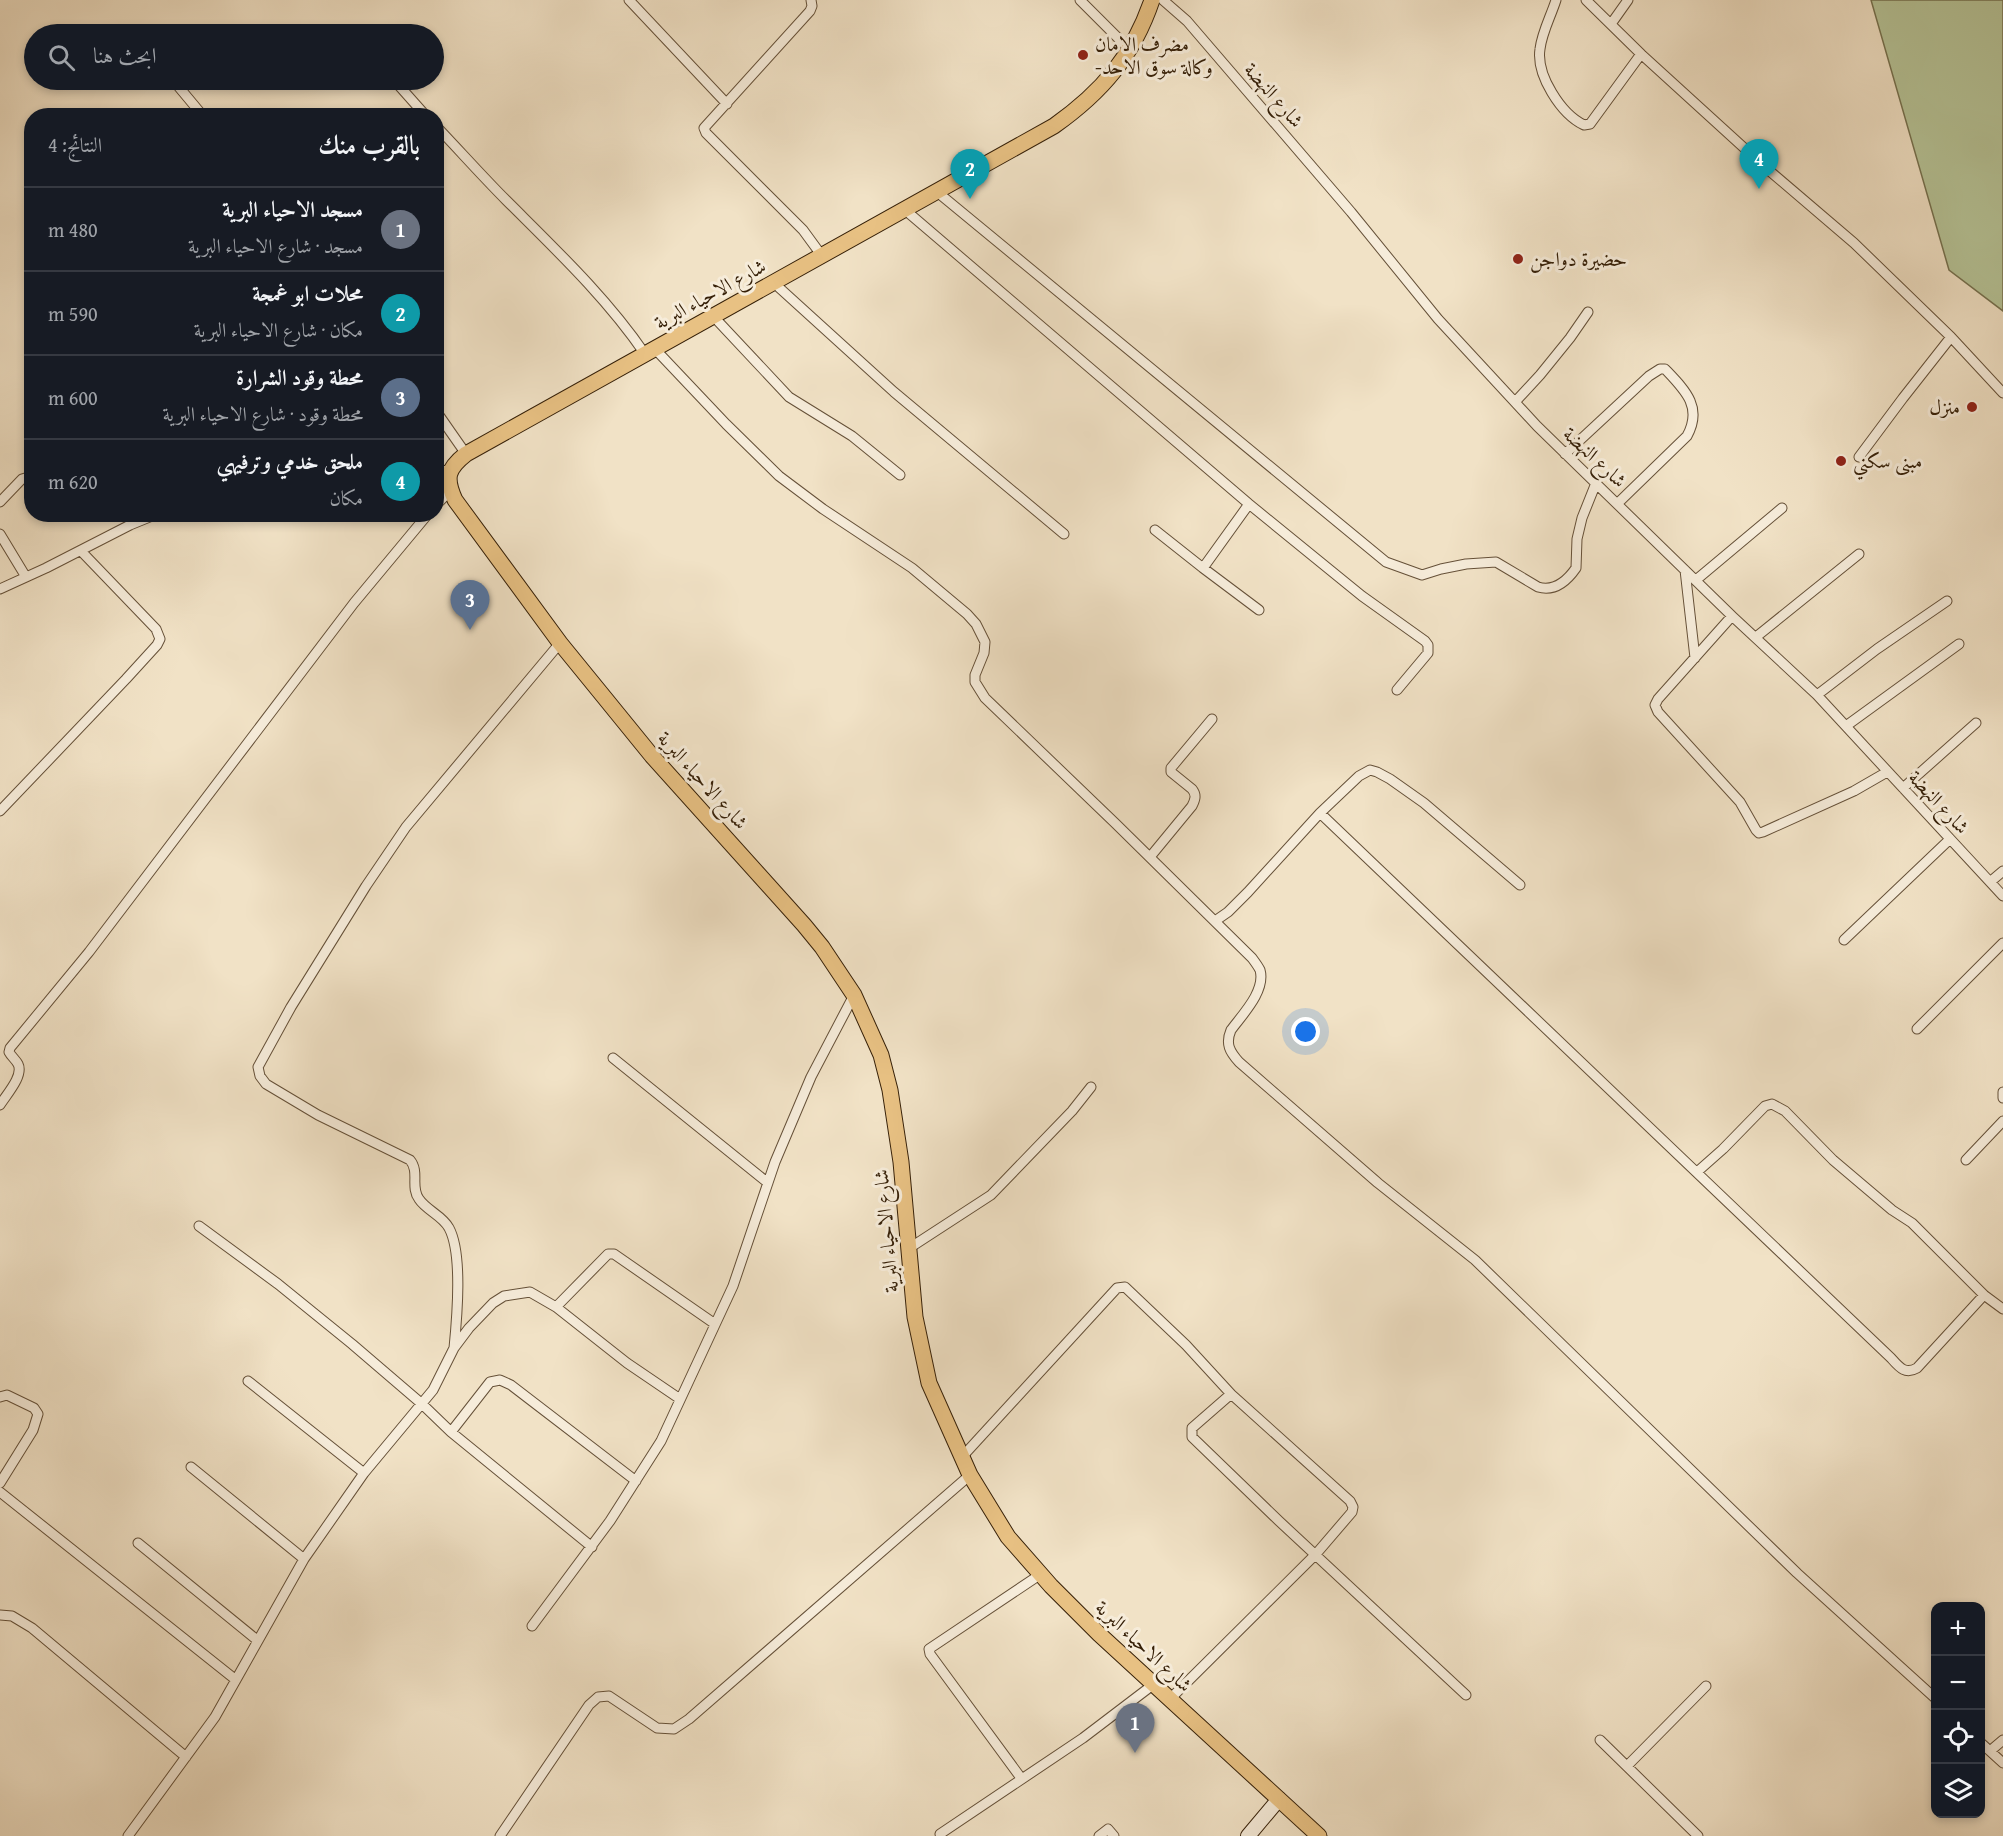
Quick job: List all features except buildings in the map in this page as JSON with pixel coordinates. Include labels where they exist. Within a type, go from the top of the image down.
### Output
[{"type":"main road","name":"شارع الاحياء البرية","points":[[444,470],[466,454],[1054,126],[1100,90],[1129,49],[1148,13],[1152,0]]},
{"type":"main road","name":"شارع الاحياء البرية","points":[[444,474],[455,500],[560,643],[652,756],[774,889],[822,947],[854,995],[881,1054],[890,1090],[901,1162],[915,1317],[929,1383],[970,1475],[1008,1537],[1099,1634],[1319,1836]]},
{"type":"main road","points":[[1248,1836],[1279,1799]]},
{"type":"street","points":[[629,0],[727,104]]},
{"type":"street","points":[[811,0],[810,10],[704,128],[706,133],[803,230],[822,256]]},
{"type":"street","points":[[1080,0],[1129,49]]},
{"type":"street","name":"شارع النهضة","points":[[1163,0],[1187,21],[1351,212],[1438,319],[1515,402],[1565,454],[1817,695],[2003,896]]},
{"type":"street","points":[[1556,0],[1540,46],[1539,56],[1547,84],[1556,100],[1579,123],[1584,125],[1590,123],[1641,54]]},
{"type":"street","points":[[1586,0],[1641,54],[1765,167],[1854,243],[1951,337],[2003,393]]},
{"type":"street","points":[[1611,24],[1628,0]]},
{"type":"street","points":[[181,90],[196,108]]},
{"type":"street","points":[[403,90],[419,108]]},
{"type":"street","points":[[444,135],[579,273],[650,352],[779,476],[823,509],[912,568],[976,624],[984,642],[984,653],[975,675],[975,682],[985,699],[1150,857],[1260,968],[1261,977],[1258,989],[1228,1037],[1228,1045],[1239,1062],[1378,1184],[1475,1260],[1797,1573],[1931,1695]]},
{"type":"street","points":[[936,191],[1386,562],[1422,575],[1441,568],[1496,562],[1538,587],[1546,589],[1560,585],[1576,568],[1577,539],[1582,518],[1596,483]]},
{"type":"street","points":[[904,209],[1249,504],[1362,596],[1425,641],[1428,645],[1428,653],[1397,690]]},
{"type":"street","points":[[774,283],[852,356],[1064,534]]},
{"type":"street","points":[[1515,402],[1564,346],[1588,312]]},
{"type":"street","points":[[714,316],[789,397],[852,436],[900,476]]},
{"type":"street","points":[[1859,457],[1951,337]]},
{"type":"street","points":[[1565,454],[1649,376],[1660,369],[1665,369],[1683,388],[1690,400],[1694,413],[1692,427],[1687,436],[1618,503]]},
{"type":"street","points":[[444,422],[466,454]]},
{"type":"street","points":[[0,502],[24,478]]},
{"type":"street","points":[[444,496],[450,490]]},
{"type":"street","points":[[1203,568],[1249,504]]},
{"type":"street","points":[[1696,580],[1782,508]]},
{"type":"street","points":[[0,589],[137,522]]},
{"type":"street","points":[[0,1105],[16,1081],[19,1072],[18,1064],[9,1052],[10,1048],[89,952],[354,603],[421,522]]},
{"type":"street","points":[[1155,530],[1259,610]]},
{"type":"street","points":[[0,534],[26,577]]},
{"type":"street","points":[[0,812],[126,679],[160,639],[156,629],[81,551]]},
{"type":"street","points":[[1756,637],[1859,554]]},
{"type":"street","points":[[1685,570],[1695,657]]},
{"type":"street","points":[[1817,695],[1876,649],[1947,601]]},
{"type":"street","points":[[1732,616],[1658,699],[1656,705],[1658,712],[1740,802],[1759,833],[1854,791],[1887,772]]},
{"type":"street","points":[[454,1348],[457,1295],[455,1249],[449,1227],[418,1199],[415,1166],[410,1160],[318,1115],[266,1084],[260,1076],[258,1067],[291,1007],[366,886],[406,827],[560,643]]},
{"type":"street","points":[[1846,726],[1959,644]]},
{"type":"street","points":[[1150,857],[1192,806],[1195,793],[1171,772],[1171,768],[1212,719]]},
{"type":"street","points":[[1902,788],[1976,723]]},
{"type":"street","points":[[1215,921],[1228,912],[1320,813],[1363,773],[1370,770],[1377,772],[1424,803],[1520,885]]},
{"type":"street","points":[[1320,813],[1892,1358],[1899,1368],[1905,1371],[1917,1368],[1984,1295]]},
{"type":"street","points":[[1844,940],[1949,840]]},
{"type":"street","points":[[1990,882],[2003,871]]},
{"type":"street","points":[[1917,1029],[2003,943]]},
{"type":"street","points":[[532,1626],[592,1547],[661,1441],[733,1286],[768,1183],[811,1077],[854,995]]},
{"type":"street","points":[[613,1058],[768,1183]]},
{"type":"street","points":[[908,1249],[991,1195],[1091,1087]]},
{"type":"street","points":[[2003,1092],[2003,1098]]},
{"type":"street","points":[[1697,1172],[1724,1149],[1765,1106],[1772,1104],[1785,1111],[1833,1160],[1892,1210],[1912,1223],[1984,1295],[2003,1309]]},
{"type":"street","points":[[1966,1160],[2003,1121]]},
{"type":"street","points":[[199,1226],[278,1284],[422,1404],[451,1432],[592,1547]]},
{"type":"street","points":[[556,1307],[608,1254],[614,1254],[716,1324]]},
{"type":"street","points":[[962,1457],[1120,1287],[1125,1287],[1231,1394],[1350,1501],[1353,1507],[1352,1512],[1316,1554],[1170,1699]]},
{"type":"street","points":[[128,1836],[215,1717],[304,1559],[364,1473],[433,1390],[454,1348],[485,1311],[504,1296],[530,1292],[556,1307],[627,1363],[680,1399]]},
{"type":"street","points":[[451,1432],[490,1382],[500,1380],[511,1385],[636,1481]]},
{"type":"street","points":[[248,1381],[364,1473]]},
{"type":"street","points":[[1231,1394],[1192,1428],[1192,1437],[1466,1695]]},
{"type":"street","points":[[0,1397],[8,1395],[34,1408],[38,1414],[33,1430],[0,1483]]},
{"type":"street","points":[[191,1467],[304,1559]]},
{"type":"street","points":[[500,1836],[589,1705],[598,1697],[609,1696],[657,1728],[674,1729],[689,1719],[970,1475]]},
{"type":"street","points":[[0,1492],[236,1680]]},
{"type":"street","points":[[138,1543],[257,1640]]},
{"type":"street","points":[[1021,1778],[978,1722],[930,1654],[929,1649],[1041,1574]]},
{"type":"street","points":[[0,1615],[12,1616],[33,1628],[186,1757]]},
{"type":"street","points":[[940,1834],[1083,1738],[1154,1684]]},
{"type":"street","points":[[1627,1766],[1706,1686]]},
{"type":"street","points":[[1600,1740],[1698,1836]]},
{"type":"street","points":[[1990,1751],[2003,1740]]},
{"type":"street","points":[[1985,1746],[2003,1763]]},
{"type":"street","points":[[1099,1836],[1108,1829],[1114,1836]]},
{"type":"green space","points":[[1871,0],[2003,0],[2003,311],[1949,270]]},
{"type":"place","name":"مضرف الامان -وكالة سوق الاحد","points":[[1083,55]]},
{"type":"place","name":"ملحق خدمي وترفيهي","points":[[1759,189]]},
{"type":"place","name":"محلات ابو غمجة","points":[[970,199]]},
{"type":"place","name":"حضيرة دواجن","points":[[1518,259]]},
{"type":"place","name":"منزل","points":[[1972,407]]},
{"type":"place","name":"مبنى سكني","points":[[1841,461]]},
{"type":"place","name":"محطة وقود الشرارة","points":[[470,630]]},
{"type":"place","name":"مسجد الاحياء البرية","points":[[1135,1753]]}]
